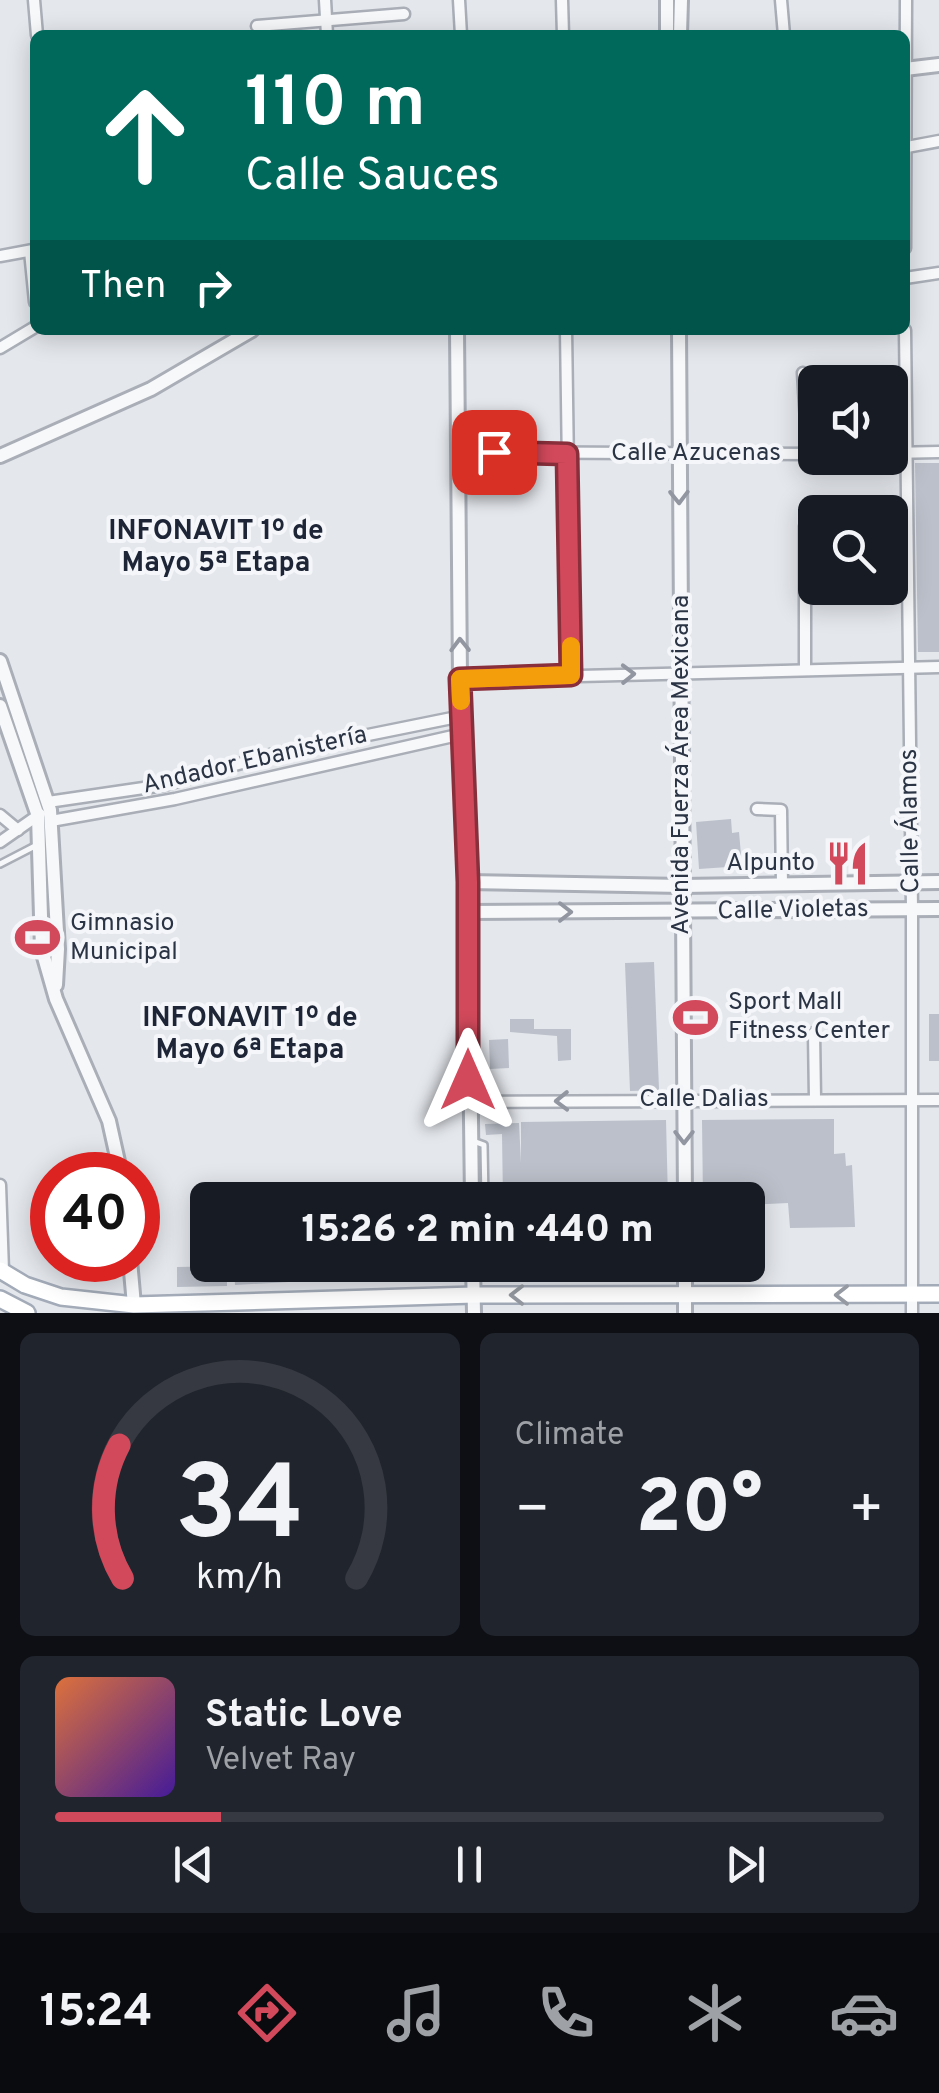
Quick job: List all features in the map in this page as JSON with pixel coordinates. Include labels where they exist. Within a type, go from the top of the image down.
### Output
[{"type":"main road","points":[[1,1270],[24,1285],[61,1298],[134,1305],[474,1296],[939,1294]]},
{"type":"main road","points":[[0,1299],[27,1313]]},
{"type":"street","points":[[34,0],[37,30]]},
{"type":"street","points":[[325,0],[327,30]]},
{"type":"street","points":[[460,0],[461,30]]},
{"type":"street","points":[[562,0],[563,30]]},
{"type":"street","points":[[667,0],[667,30]]},
{"type":"street","points":[[680,0],[680,30]]},
{"type":"street","points":[[781,0],[784,30]]},
{"type":"street","points":[[906,0],[906,30]]},
{"type":"street","points":[[257,26],[404,14]]},
{"type":"street","points":[[910,68],[939,65]]},
{"type":"street","points":[[910,146],[939,141]]},
{"type":"street","points":[[0,256],[30,250]]},
{"type":"street","points":[[910,277],[939,273]]},
{"type":"street","points":[[0,348],[30,330]]},
{"type":"street","points":[[0,456],[151,389],[243,335]]},
{"type":"street","points":[[457,335],[472,1182]]},
{"type":"street","points":[[566,335],[571,675]]},
{"type":"street","name":"Avenida Fuerza Área Mexicana","points":[[678,335],[685,1182]]},
{"type":"street","name":"Calle Álamos","points":[[905,335],[905,365]]},
{"type":"street","name":"Calle Azucenas","points":[[457,452],[798,454]]},
{"type":"street","points":[[908,453],[939,452]]},
{"type":"street","name":"Calle Álamos","points":[[906,475],[912,1313]]},
{"type":"street","points":[[806,605],[806,669]]},
{"type":"street","points":[[0,662],[20,742],[47,812],[46,845],[58,949],[56,999],[109,1121],[116,1152]]},
{"type":"street","points":[[460,679],[939,667]]},
{"type":"street","points":[[0,706],[20,742]]},
{"type":"street","name":"Andador Ebanistería","points":[[0,842],[47,812],[274,754],[462,716]]},
{"type":"street","name":"Andador Ebanistería","points":[[47,812],[175,799],[462,734]]},
{"type":"street","points":[[758,810],[782,810],[782,885]]},
{"type":"street","points":[[0,815],[18,830]]},
{"type":"street","name":"Calle Violetas","points":[[468,882],[682,886],[939,882]]},
{"type":"street","name":"Calle Violetas","points":[[467,912],[939,909]]},
{"type":"street","points":[[814,1033],[815,1099]]},
{"type":"street","name":"Calle Dalias","points":[[469,1102],[939,1100]]},
{"type":"street","points":[[0,1185],[1,1270]]},
{"type":"street","points":[[132,1282],[134,1305]]},
{"type":"street","points":[[474,1282],[474,1313]]},
{"type":"street","points":[[685,1313],[686,1282]]},
{"type":"lane","points":[[0,864],[24,848],[46,845]]},
{"type":"lane","points":[[471,1141],[484,1145],[485,1182]]},
{"type":"building","points":[[915,463],[939,463],[939,652],[918,652]]},
{"type":"building","points":[[731,819],[732,833],[739,832],[742,866],[699,869],[696,822]]},
{"type":"building","points":[[654,962],[659,1090],[630,1091],[625,963]]},
{"type":"building","points":[[929,1014],[939,1014],[939,1061],[929,1061]]},
{"type":"building","points":[[510,1019],[534,1019],[534,1029],[571,1029],[571,1060],[558,1061],[557,1036],[510,1032]]},
{"type":"building","points":[[508,1039],[509,1068],[490,1069],[489,1040]]},
{"type":"building","points":[[834,1119],[834,1154],[845,1153],[846,1166],[852,1165],[855,1227],[790,1228],[788,1203],[765,1204],[765,1182],[703,1182],[702,1120]]},
{"type":"building","points":[[666,1120],[668,1182],[503,1182],[502,1134],[486,1135],[485,1124],[519,1123],[521,1163],[521,1122]]},
{"type":"building","points":[[177,1267],[190,1267],[190,1282],[227,1282],[227,1286],[177,1287]]},
{"type":"building","points":[[235,1282],[289,1282],[235,1285]]},
{"type":"slow traffic","points":[[461,701],[460,679],[571,675],[571,646]]},
{"type":"place","name":"Alpunto","points":[[848,864]]},
{"type":"place","name":"Gimnasio Municipal","points":[[37,938]]},
{"type":"place","name":"Sport Mall Fitness Center","points":[[695,1017]]},
{"type":"district","name":"INFONAVIT 1º de Mayo 5ª Etapa","points":[[216,548]]},
{"type":"district","name":"INFONAVIT 1º de Mayo 6ª Etapa","points":[[250,1035]]},
{"type":"route","points":[[468,1080],[468,882],[460,679],[571,675],[567,454],[494,452]]}]
